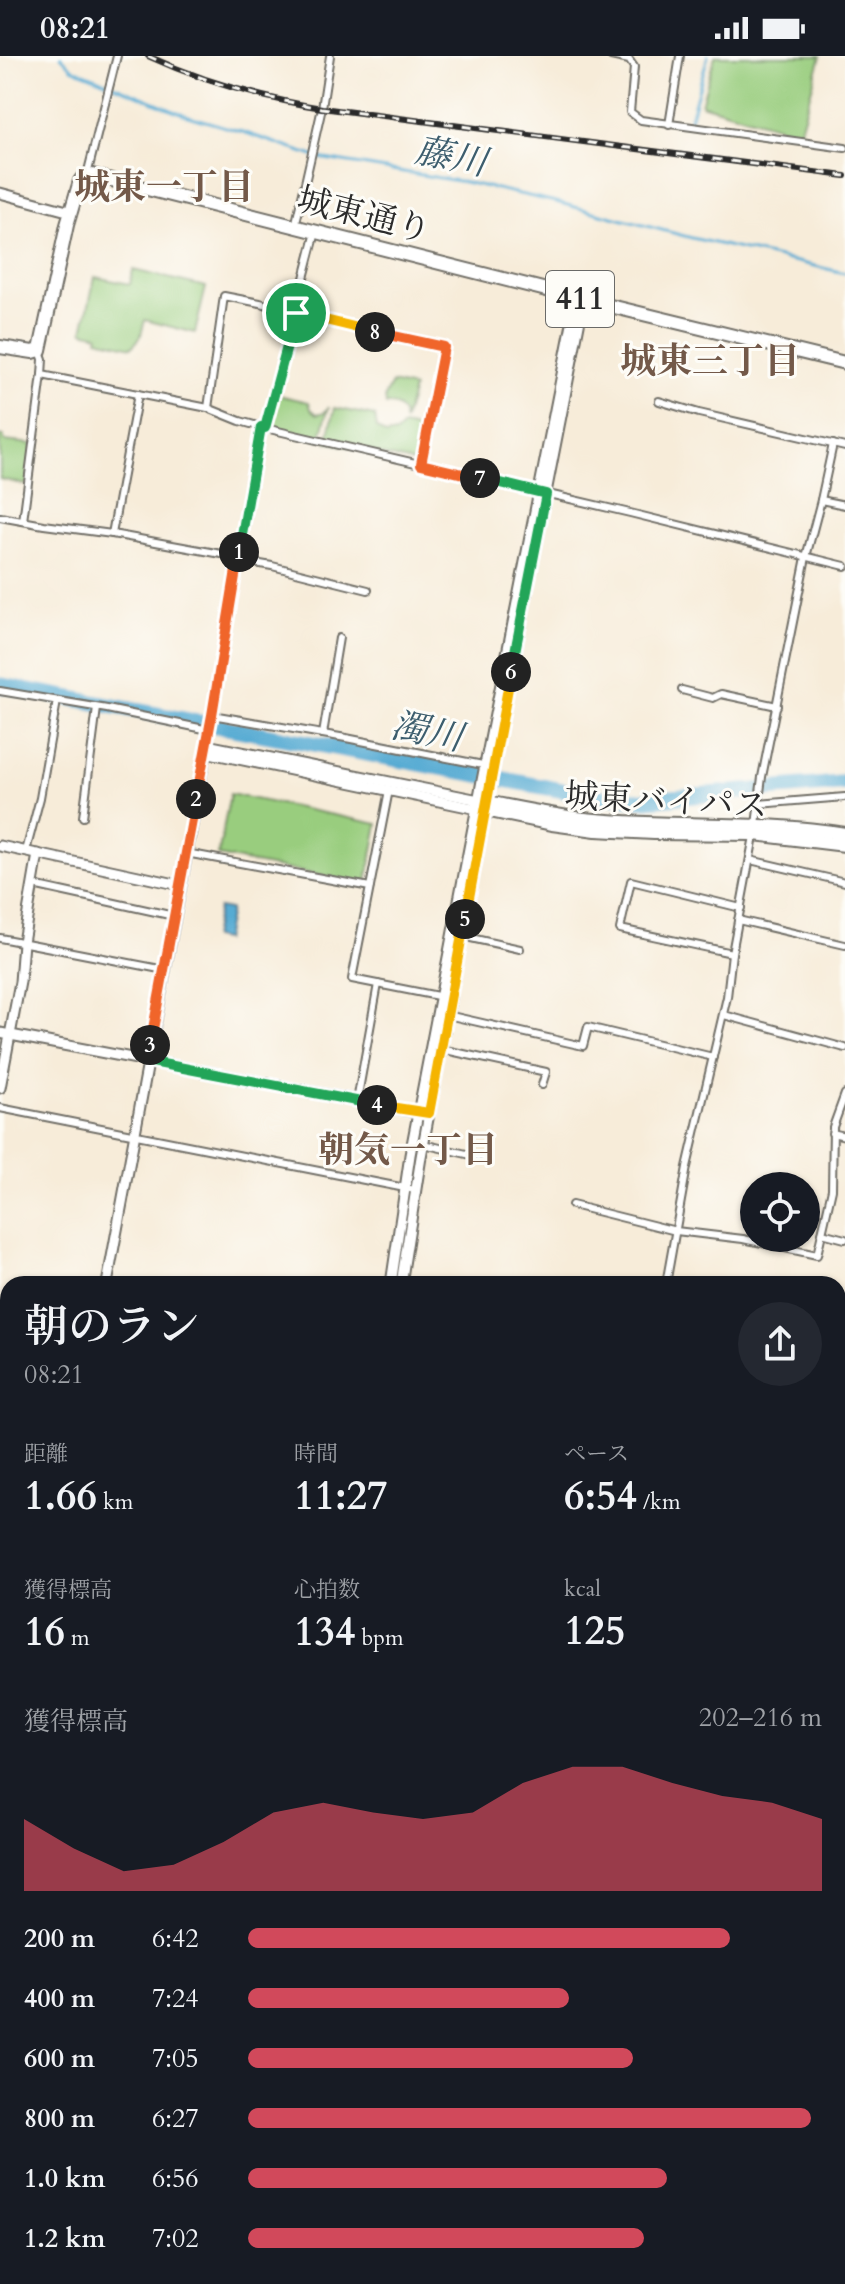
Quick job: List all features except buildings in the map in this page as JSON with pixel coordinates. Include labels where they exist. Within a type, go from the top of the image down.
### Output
[{"type":"highway","points":[[0,347],[33,352],[40,350],[71,212],[80,181],[87,175]]},
{"type":"highway","name":"城東通り","points":[[87,175],[845,363]]},
{"type":"highway","name":"城東バイパス","points":[[482,805],[596,821],[845,834]]},
{"type":"highway","name":"城東バイパス","points":[[755,829],[845,845]]},
{"type":"street","points":[[87,175],[117,56]]},
{"type":"street","points":[[295,227],[330,56]]},
{"type":"street","points":[[611,56],[629,60],[634,67],[630,112],[641,120],[845,148]]},
{"type":"street","points":[[669,125],[680,56]]},
{"type":"street","points":[[0,193],[71,212]]},
{"type":"street","points":[[108,1276],[263,427],[316,232]]},
{"type":"street","points":[[208,408],[224,296],[444,347],[421,464]]},
{"type":"street","points":[[402,1276],[410,1189],[423,1144],[424,1113],[441,1049],[447,1015],[445,997],[462,936],[485,787],[581,299]]},
{"type":"street","points":[[23,521],[42,375],[40,350]]},
{"type":"street","points":[[42,375],[208,408],[263,427],[845,566]]},
{"type":"street","points":[[112,534],[138,394]]},
{"type":"street","points":[[659,401],[845,447]]},
{"type":"street","points":[[668,1276],[687,1167],[724,1015],[762,777],[806,557],[833,444]]},
{"type":"street","points":[[821,500],[845,505]]},
{"type":"street","points":[[0,517],[112,534],[272,566],[368,590]]},
{"type":"street","points":[[323,734],[339,638]]},
{"type":"street","points":[[682,690],[713,698],[721,694],[777,706]]},
{"type":"street","points":[[0,691],[209,730]]},
{"type":"street","points":[[26,851],[40,798],[57,701]]},
{"type":"street","points":[[83,817],[97,708]]},
{"type":"street","points":[[212,716],[489,766]]},
{"type":"street","points":[[206,748],[482,805]]},
{"type":"street","points":[[389,787],[352,979],[445,997]]},
{"type":"street","points":[[758,804],[845,797]]},
{"type":"street","points":[[393,1276],[482,805]]},
{"type":"street","points":[[0,846],[180,885]]},
{"type":"street","points":[[186,853],[370,887]]},
{"type":"street","points":[[0,1088],[5,1034],[20,982],[23,942],[38,854]]},
{"type":"street","points":[[750,860],[845,882]]},
{"type":"street","points":[[732,953],[620,929],[631,881],[741,908]]},
{"type":"street","points":[[33,885],[174,916]]},
{"type":"street","points":[[738,920],[845,945]]},
{"type":"street","points":[[462,936],[520,949]]},
{"type":"street","points":[[0,938],[165,970]]},
{"type":"street","points":[[357,1101],[378,984]]},
{"type":"street","points":[[447,1015],[583,1046],[588,1027],[713,1057]]},
{"type":"street","points":[[724,1015],[845,1048]]},
{"type":"street","points":[[5,1034],[424,1113]]},
{"type":"street","points":[[441,1049],[546,1072],[542,1085]]},
{"type":"street","points":[[572,1205],[676,1231],[743,1239],[817,1255],[832,1189],[832,1133],[845,1094]]},
{"type":"street","points":[[0,1108],[410,1189]]},
{"type":"street","points":[[832,1133],[845,1136]]},
{"type":"street","points":[[423,1144],[484,1158]]},
{"type":"street","points":[[822,1233],[845,1239]]},
{"type":"green space","points":[[715,56],[821,56],[799,133],[701,104]]},
{"type":"green space","points":[[133,270],[206,287],[195,333],[145,320],[140,338],[132,347],[98,339],[99,335],[83,331],[95,277],[130,284]]},
{"type":"green space","points":[[392,383],[413,388],[404,422],[399,409],[386,405],[385,397]]},
{"type":"green space","points":[[274,394],[309,402],[317,414],[325,412],[329,406],[320,440],[265,428]]},
{"type":"green space","points":[[335,408],[375,416],[377,429],[386,435],[396,433],[403,426],[427,431],[421,464],[327,442]]},
{"type":"green space","points":[[0,436],[4,436],[4,441],[32,444],[27,485],[0,479]]},
{"type":"green space","points":[[230,794],[378,824],[367,882],[364,884],[218,856]]},
{"type":"water","points":[[218,908],[230,910],[224,940],[212,938]]},
{"type":"waterway","name":"藤川","points":[[61,56],[72,68],[188,116],[319,158],[464,182],[556,202],[692,238],[845,273]]},
{"type":"waterway","points":[[689,122],[708,56]]},
{"type":"waterway","name":"濁川","points":[[0,685],[598,797],[641,800],[845,783]]},
{"type":"railway","points":[[148,56],[233,88],[322,108],[845,176]]},
{"type":"district","name":"城東一丁目","points":[[164,187]]},
{"type":"district","name":"城東三丁目","points":[[710,361]]},
{"type":"district","name":"朝気一丁目","points":[[408,1150]]},
{"type":"route","points":[[296,313],[444,347],[421,464],[546,494],[429,1113],[147,1061],[212,715],[261,427],[265,428],[296,313]]}]
